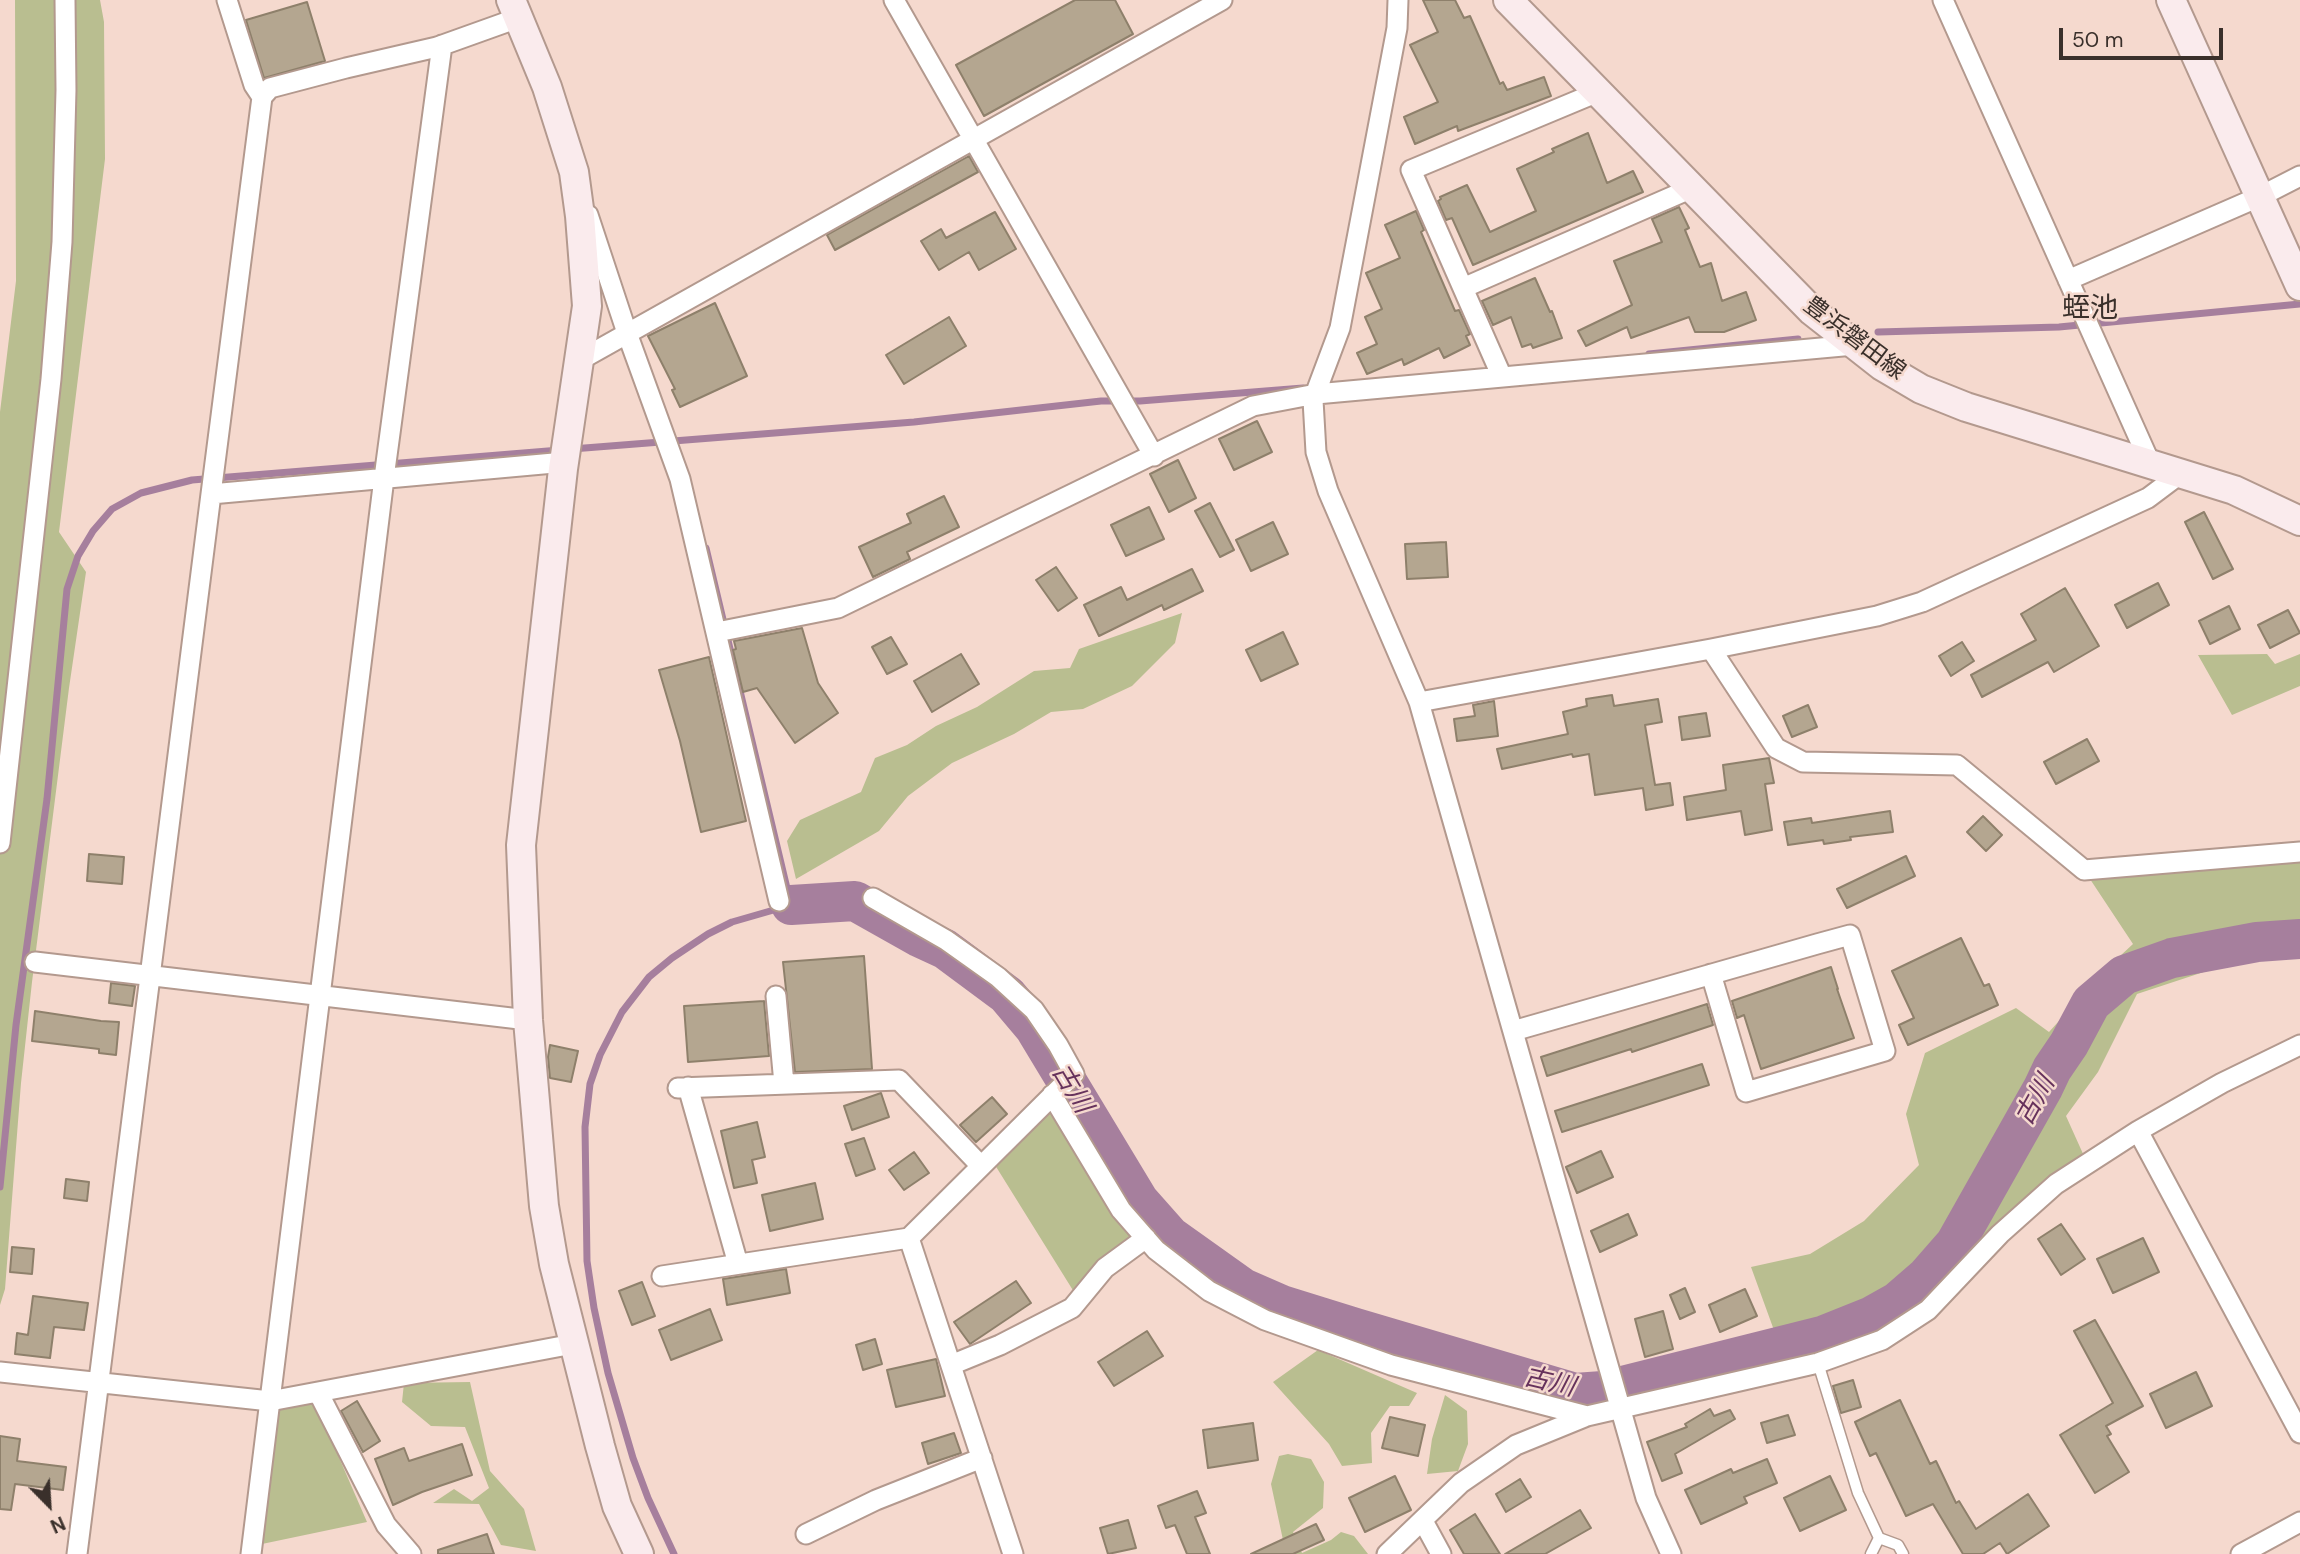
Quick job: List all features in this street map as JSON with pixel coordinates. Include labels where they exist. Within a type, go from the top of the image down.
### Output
[{"type":"street","points":[[0,843],[4,757],[51,379],[62,243],[66,90],[65,0]]},
{"type":"street","points":[[227,0],[254,85],[262,97]]},
{"type":"street","points":[[894,0],[1154,456]]},
{"type":"street","points":[[580,360],[1222,0]]},
{"type":"street","points":[[1398,0],[1396,27],[1340,328],[1313,400],[1317,452],[1328,491],[1419,702],[1646,1498],[1671,1554]]},
{"type":"street","name":"豊浜磐田線","points":[[1508,0],[1812,311],[1882,366],[1921,389],[1966,407],[2234,490],[2300,521]]},
{"type":"street","points":[[1943,0],[2151,465]]},
{"type":"street","points":[[2171,0],[2300,286]]},
{"type":"street","points":[[77,1554],[262,97],[270,88],[442,46],[514,9],[547,87],[627,333],[680,479],[779,901]]},
{"type":"street","points":[[251,1554],[384,478],[442,46]]},
{"type":"street","points":[[1502,377],[1411,170],[1598,92]]},
{"type":"street","points":[[573,172],[582,228],[587,306],[567,452],[521,845],[528,1020],[544,1206],[554,1264],[572,1344],[617,1506],[639,1554]]},
{"type":"street","points":[[2068,280],[2261,196],[2300,176]]},
{"type":"street","points":[[1463,288],[1692,188]]},
{"type":"street","points":[[717,632],[838,608],[1253,406],[1316,394],[1854,345]]},
{"type":"street","points":[[211,494],[384,478],[567,452]]},
{"type":"street","points":[[1419,702],[1877,617],[1922,602],[2148,498],[2180,474]]},
{"type":"street","points":[[1711,649],[1776,748],[1803,762],[1957,765],[2084,870],[2300,852]]},
{"type":"street","points":[[662,1276],[909,1238],[1074,1074],[1034,1010],[998,977],[956,947],[873,898]]},
{"type":"street","points":[[1513,1031],[1711,974],[1850,934],[1885,1051],[1745,1092],[1711,974]]},
{"type":"street","points":[[35,962],[528,1020]]},
{"type":"street","points":[[776,996],[784,1084]]},
{"type":"street","points":[[1387,1554],[1461,1483],[1516,1446],[1587,1416],[1818,1363],[1882,1340],[1928,1310],[2000,1234],[2056,1184],[2138,1131],[2222,1083],[2300,1045]]},
{"type":"street","points":[[738,1264],[683,1088],[899,1080],[981,1166]]},
{"type":"street","points":[[1052,1095],[1121,1210],[1156,1250],[1209,1292],[1265,1320],[1391,1365],[1587,1416]]},
{"type":"street","points":[[2138,1131],[2300,1433]]},
{"type":"street","points":[[909,1238],[1013,1554]]},
{"type":"street","points":[[951,1365],[1000,1345],[1072,1308],[1105,1268],[1146,1238]]},
{"type":"street","points":[[2,1372],[270,1401],[572,1344]]},
{"type":"street","points":[[318,1392],[386,1525],[411,1554]]},
{"type":"street","points":[[806,1534],[876,1500],[982,1458]]},
{"type":"street","points":[[1423,1521],[1441,1554]]},
{"type":"street","points":[[2241,1554],[2300,1522]]},
{"type":"lane","points":[[1818,1363],[1858,1493],[1879,1538],[1898,1545],[1903,1554]]},
{"type":"lane","points":[[1871,1554],[1879,1538]]},
{"type":"green space","points":[[15,0],[100,0],[104,22],[105,159],[59,532],[86,572],[32,982],[21,1083],[5,1289],[0,1305],[0,412],[16,281]]},
{"type":"green space","points":[[1182,613],[1175,643],[1132,686],[1083,709],[1051,712],[1014,734],[952,763],[908,796],[879,831],[796,879],[787,841],[800,820],[861,792],[875,758],[907,745],[936,726],[977,707],[1034,671],[1070,668],[1079,649]]},
{"type":"green space","points":[[2267,654],[2275,664],[2300,654],[2300,686],[2232,715],[2198,655]]},
{"type":"green space","points":[[2300,856],[2300,956],[2231,963],[2137,994],[2098,1072],[2066,1116],[2084,1156],[1977,1258],[1873,1343],[1620,1408],[1610,1371],[1775,1333],[1751,1267],[1810,1254],[1864,1221],[1919,1165],[1906,1114],[1925,1053],[2016,1008],[2049,1032],[2106,969],[2133,944],[2084,870],[2160,873]]},
{"type":"green space","points":[[1058,1105],[1146,1238],[1079,1300],[990,1157]]},
{"type":"green space","points":[[1318,1350],[1417,1393],[1409,1406],[1390,1406],[1371,1433],[1372,1463],[1342,1466],[1329,1444],[1273,1382]]},
{"type":"green space","points":[[470,1382],[490,1471],[524,1509],[536,1551],[501,1545],[479,1504],[433,1503],[454,1489],[472,1501],[489,1488],[465,1427],[431,1426],[402,1402],[404,1383]]},
{"type":"green space","points":[[1445,1395],[1467,1411],[1468,1444],[1458,1471],[1427,1474],[1432,1439]]},
{"type":"green space","points":[[314,1400],[367,1522],[262,1544],[269,1407]]},
{"type":"green space","points":[[1288,1454],[1311,1459],[1324,1482],[1323,1508],[1293,1532],[1302,1553],[1331,1540],[1341,1532],[1354,1536],[1368,1554],[1286,1554],[1271,1484],[1279,1456]]},
{"type":"building","points":[[1075,0],[1115,0],[1133,34],[984,116],[956,65]]},
{"type":"building","points":[[1423,0],[1455,0],[1464,18],[1470,16],[1500,84],[1503,82],[1507,90],[1544,77],[1551,96],[1458,131],[1457,126],[1415,144],[1404,117],[1438,102],[1410,45],[1438,32]]},
{"type":"building","points":[[307,2],[325,61],[264,78],[246,20]]},
{"type":"building","points":[[1588,133],[1607,183],[1633,171],[1643,192],[1473,265],[1452,218],[1446,220],[1438,201],[1440,197],[1467,185],[1490,232],[1536,211],[1517,169]]},
{"type":"building","points":[[969,156],[978,172],[835,250],[827,235]]},
{"type":"building","points":[[1679,207],[1689,228],[1685,230],[1700,267],[1711,263],[1722,301],[1746,292],[1756,320],[1724,332],[1695,332],[1689,317],[1631,338],[1627,327],[1586,346],[1578,331],[1632,305],[1614,261],[1662,242],[1652,219]]},
{"type":"building","points":[[1416,211],[1424,230],[1421,232],[1455,311],[1459,310],[1470,334],[1466,336],[1470,345],[1444,358],[1439,348],[1404,365],[1402,359],[1367,374],[1357,353],[1377,344],[1365,317],[1382,309],[1366,273],[1400,258],[1385,225]]},
{"type":"building","points":[[995,212],[1016,249],[979,270],[969,252],[939,270],[921,241],[941,229],[946,238]]},
{"type":"building","points":[[1535,278],[1562,338],[1533,348],[1531,344],[1522,347],[1511,317],[1493,325],[1482,301]]},
{"type":"building","points":[[715,303],[747,376],[680,407],[672,390],[675,389],[648,336]]},
{"type":"building","points":[[949,317],[966,346],[904,384],[886,355]]},
{"type":"building","points":[[1257,421],[1272,452],[1234,470],[1219,439]]},
{"type":"building","points":[[1178,460],[1196,498],[1169,512],[1150,474]]},
{"type":"building","points":[[944,496],[959,527],[907,552],[910,559],[873,577],[859,547],[911,523],[907,514]]},
{"type":"building","points":[[1210,503],[1234,550],[1220,557],[1195,511]]},
{"type":"building","points":[[1149,507],[1164,539],[1126,556],[1111,525]]},
{"type":"building","points":[[2204,512],[2233,569],[2213,579],[2185,522]]},
{"type":"building","points":[[1273,522],[1288,554],[1251,571],[1236,540]]},
{"type":"building","points":[[1446,542],[1448,577],[1407,579],[1405,544]]},
{"type":"building","points":[[1056,567],[1077,598],[1058,611],[1036,580]]},
{"type":"building","points":[[1192,569],[1203,591],[1164,610],[1162,605],[1099,636],[1084,605],[1121,587],[1127,600]]},
{"type":"building","points":[[2158,583],[2169,605],[2127,628],[2115,605]]},
{"type":"building","points":[[2065,588],[2099,646],[2054,672],[2048,662],[1982,697],[1971,675],[2036,640],[2021,614]]},
{"type":"building","points":[[2229,606],[2240,629],[2210,644],[2199,621]]},
{"type":"building","points":[[2288,610],[2300,633],[2270,648],[2258,625]]},
{"type":"building","points":[[802,628],[818,683],[838,713],[795,743],[757,688],[743,692],[733,650],[736,649],[734,641]]},
{"type":"building","points":[[1283,632],[1298,664],[1261,681],[1246,650]]},
{"type":"building","points":[[891,637],[907,664],[887,674],[872,647]]},
{"type":"building","points":[[1962,642],[1974,661],[1951,676],[1939,656]]},
{"type":"building","points":[[961,654],[979,684],[932,712],[914,681]]},
{"type":"building","points":[[709,657],[746,821],[701,832],[680,741],[659,670]]},
{"type":"building","points":[[1612,695],[1614,706],[1658,699],[1662,722],[1645,725],[1655,785],[1670,783],[1673,805],[1646,810],[1643,788],[1595,795],[1589,754],[1573,757],[1572,754],[1502,769],[1497,749],[1568,734],[1563,712],[1587,706],[1586,699]]},
{"type":"building","points":[[1494,701],[1498,736],[1457,741],[1454,719],[1475,716],[1473,705]]},
{"type":"building","points":[[1808,705],[1817,727],[1792,737],[1783,716]]},
{"type":"building","points":[[1706,713],[1710,736],[1682,740],[1679,717]]},
{"type":"building","points":[[2087,739],[2099,761],[2056,784],[2044,762]]},
{"type":"building","points":[[1769,758],[1774,783],[1765,784],[1772,830],[1745,835],[1741,811],[1687,820],[1684,797],[1726,790],[1723,765]]},
{"type":"building","points":[[1890,811],[1893,832],[1850,837],[1851,840],[1824,844],[1823,840],[1788,845],[1784,822],[1811,818],[1812,823]]},
{"type":"building","points":[[1983,816],[2002,835],[1986,851],[1967,832]]},
{"type":"building","points":[[89,854],[124,857],[122,884],[87,881]]},
{"type":"building","points":[[1906,856],[1915,876],[1847,908],[1837,889]]},
{"type":"building","points":[[1961,938],[1984,986],[1989,984],[1998,1005],[1908,1045],[1899,1025],[1914,1018],[1892,971]]},
{"type":"building","points":[[864,956],[872,1069],[795,1072],[783,962]]},
{"type":"building","points":[[1831,967],[1854,1038],[1761,1069],[1744,1015],[1737,1018],[1732,1001]]},
{"type":"building","points":[[111,983],[135,986],[132,1006],[109,1003]]},
{"type":"building","points":[[764,1001],[769,1056],[688,1062],[684,1006]]},
{"type":"building","points":[[1707,1004],[1713,1025],[1547,1076],[1541,1057]]},
{"type":"building","points":[[35,1011],[119,1022],[116,1055],[99,1053],[99,1049],[32,1041]]},
{"type":"building","points":[[550,1045],[578,1051],[571,1082],[550,1078]]},
{"type":"building","points":[[1702,1064],[1709,1085],[1562,1132],[1555,1111]]},
{"type":"building","points":[[881,1093],[889,1117],[852,1130],[844,1106]]},
{"type":"building","points":[[992,1097],[1007,1114],[976,1142],[960,1125]]},
{"type":"building","points":[[757,1122],[765,1157],[752,1160],[757,1183],[734,1188],[721,1131]]},
{"type":"building","points":[[864,1138],[875,1169],[856,1176],[845,1144]]},
{"type":"building","points":[[1601,1151],[1613,1177],[1577,1193],[1566,1167]]},
{"type":"building","points":[[914,1152],[929,1173],[904,1190],[889,1170]]},
{"type":"building","points":[[66,1179],[89,1182],[87,1201],[64,1198]]},
{"type":"building","points":[[815,1183],[823,1219],[770,1231],[762,1195]]},
{"type":"building","points":[[1628,1214],[1637,1235],[1600,1252],[1591,1231]]},
{"type":"building","points":[[2061,1224],[2085,1259],[2061,1275],[2038,1239]]},
{"type":"building","points":[[2143,1238],[2159,1272],[2113,1293],[2097,1259]]},
{"type":"building","points":[[12,1247],[34,1249],[32,1274],[10,1272]]},
{"type":"building","points":[[786,1269],[790,1293],[727,1305],[723,1279]]},
{"type":"building","points":[[1016,1281],[1031,1303],[970,1344],[954,1322]]},
{"type":"building","points":[[642,1282],[655,1316],[632,1325],[619,1291]]},
{"type":"building","points":[[1685,1288],[1695,1312],[1680,1319],[1670,1295]]},
{"type":"building","points":[[1745,1289],[1757,1316],[1720,1332],[1709,1305]]},
{"type":"building","points":[[33,1296],[88,1303],[84,1330],[54,1327],[50,1358],[15,1354],[17,1333],[28,1335]]},
{"type":"building","points":[[710,1309],[722,1340],[671,1360],[659,1330]]},
{"type":"building","points":[[1663,1311],[1673,1349],[1645,1357],[1635,1319]]},
{"type":"building","points":[[2095,1320],[2143,1406],[2106,1426],[2111,1434],[2107,1436],[2129,1472],[2095,1493],[2060,1435],[2113,1403],[2074,1331]]},
{"type":"building","points":[[1147,1331],[1163,1356],[1114,1386],[1098,1362]]},
{"type":"building","points":[[875,1339],[882,1364],[863,1370],[856,1345]]},
{"type":"building","points":[[936,1359],[945,1396],[896,1407],[887,1370]]},
{"type":"building","points":[[2196,1372],[2212,1406],[2166,1428],[2150,1394]]},
{"type":"building","points":[[1853,1380],[1861,1407],[1841,1413],[1833,1386]]},
{"type":"building","points":[[1900,1400],[1930,1464],[1936,1461],[1956,1503],[1959,1501],[1976,1529],[2028,1494],[2049,1526],[2007,1554],[2000,1543],[1983,1554],[1963,1554],[1933,1504],[1906,1516],[1876,1453],[1870,1456],[1855,1422]]},
{"type":"building","points":[[357,1401],[380,1441],[363,1452],[341,1411]]},
{"type":"building","points":[[1710,1409],[1714,1416],[1730,1410],[1735,1419],[1675,1454],[1682,1473],[1662,1481],[1647,1442],[1687,1427],[1685,1424]]},
{"type":"building","points":[[1788,1415],[1795,1435],[1767,1443],[1761,1423]]},
{"type":"building","points":[[1390,1417],[1425,1425],[1418,1456],[1382,1448]]},
{"type":"building","points":[[1253,1423],[1258,1460],[1208,1468],[1203,1430]]},
{"type":"building","points":[[954,1433],[961,1453],[928,1464],[922,1443]]},
{"type":"building","points":[[0,1436],[20,1439],[17,1461],[66,1467],[63,1490],[15,1484],[11,1510],[0,1509]]},
{"type":"building","points":[[462,1444],[472,1475],[393,1505],[375,1459],[404,1448],[409,1461]]},
{"type":"building","points":[[1767,1459],[1777,1483],[1744,1497],[1747,1503],[1701,1524],[1685,1490],[1731,1469],[1733,1473]]},
{"type":"building","points":[[1395,1476],[1411,1510],[1365,1532],[1349,1498]]},
{"type":"building","points":[[1830,1476],[1846,1510],[1800,1531],[1784,1498]]},
{"type":"building","points":[[1520,1479],[1531,1497],[1506,1512],[1496,1494]]},
{"type":"building","points":[[1197,1491],[1206,1513],[1195,1517],[1210,1554],[1187,1554],[1175,1525],[1166,1528],[1158,1506]]},
{"type":"building","points":[[1580,1510],[1591,1528],[1545,1554],[1505,1554]]},
{"type":"building","points":[[1475,1514],[1500,1554],[1464,1554],[1450,1530]]},
{"type":"building","points":[[1128,1520],[1136,1548],[1108,1554],[1100,1528]]},
{"type":"building","points":[[1316,1524],[1324,1540],[1293,1554],[1251,1554]]},
{"type":"building","points":[[487,1534],[494,1554],[438,1554],[438,1550]]},
{"type":"waterway","points":[[1878,332],[2059,327],[2300,304]]},
{"type":"waterway","points":[[1649,354],[1798,339]]},
{"type":"waterway","points":[[572,449],[914,422],[1101,401],[1140,401],[1303,388]]},
{"type":"waterway","points":[[0,1187],[16,1025],[47,799],[67,589],[78,556],[93,531],[112,509],[141,493],[192,480],[560,450]]},
{"type":"waterway","points":[[674,1554],[633,1458],[608,1373],[594,1308],[587,1261],[585,1127],[590,1084],[600,1055],[622,1012],[649,977],[708,934],[732,922],[791,905],[706,548]]},
{"type":"waterway","name":"古川","points":[[791,905],[855,901],[945,949],[1007,995],[1034,1027],[1139,1201],[1170,1236],[1243,1288],[1282,1305],[1575,1393],[1603,1391],[1822,1336],[1872,1316],[1897,1302],[1927,1276],[1955,1244],[2091,1003],[2124,975],[2172,958],[2257,942],[2300,939]]},
{"type":"district","name":"蛭池","points":[[2090,310]]}]
